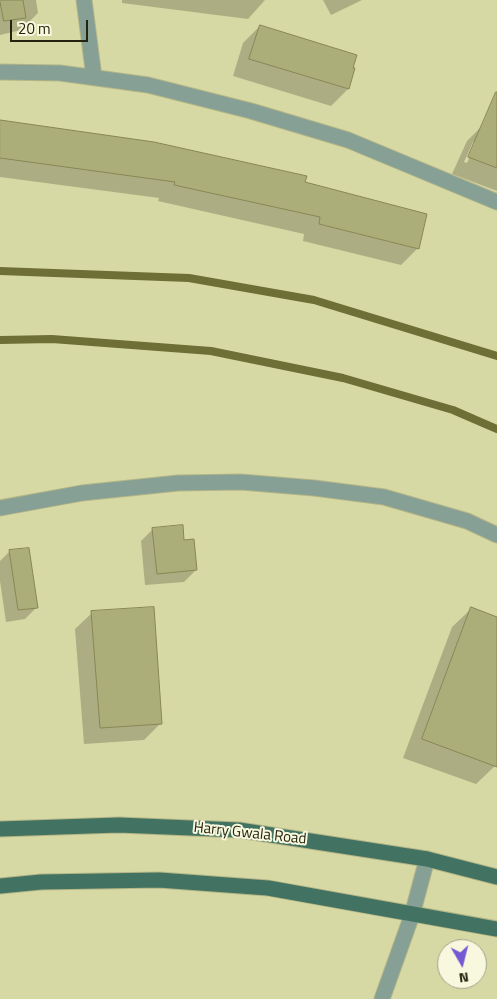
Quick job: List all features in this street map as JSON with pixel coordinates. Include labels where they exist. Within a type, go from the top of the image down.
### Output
[{"type":"main road","name":"Harry Gwala Road","points":[[0,829],[119,825],[230,830],[282,836],[427,859],[497,877]]},
{"type":"main road","points":[[0,886],[41,882],[159,880],[268,888],[497,929]]},
{"type":"street","points":[[84,0],[94,77]]},
{"type":"street","points":[[0,72],[60,73],[94,77],[148,85],[223,104],[348,140],[497,202]]},
{"type":"street","points":[[0,508],[82,493],[178,483],[241,482],[314,488],[384,497],[467,521],[497,535]]},
{"type":"street","points":[[382,999],[412,915],[427,859]]},
{"type":"building","points":[[0,0],[23,0],[26,18],[4,21]]},
{"type":"building","points":[[260,25],[357,55],[349,89],[249,59]]},
{"type":"building","points":[[497,92],[497,168],[468,157]]},
{"type":"building","points":[[0,120],[154,142],[307,176],[305,182],[427,214],[419,249],[319,224],[320,217],[174,185],[175,182],[0,158]]},
{"type":"building","points":[[183,525],[184,540],[194,539],[197,570],[157,574],[152,528]]},
{"type":"building","points":[[29,548],[38,608],[18,610],[9,550]]},
{"type":"building","points":[[154,607],[162,724],[100,728],[91,611]]},
{"type":"building","points":[[471,607],[497,617],[497,767],[422,739]]},
{"type":"waterway","points":[[0,271],[189,278],[314,300],[497,356]]},
{"type":"waterway","points":[[0,340],[52,339],[211,351],[343,378],[453,410],[497,429]]}]
